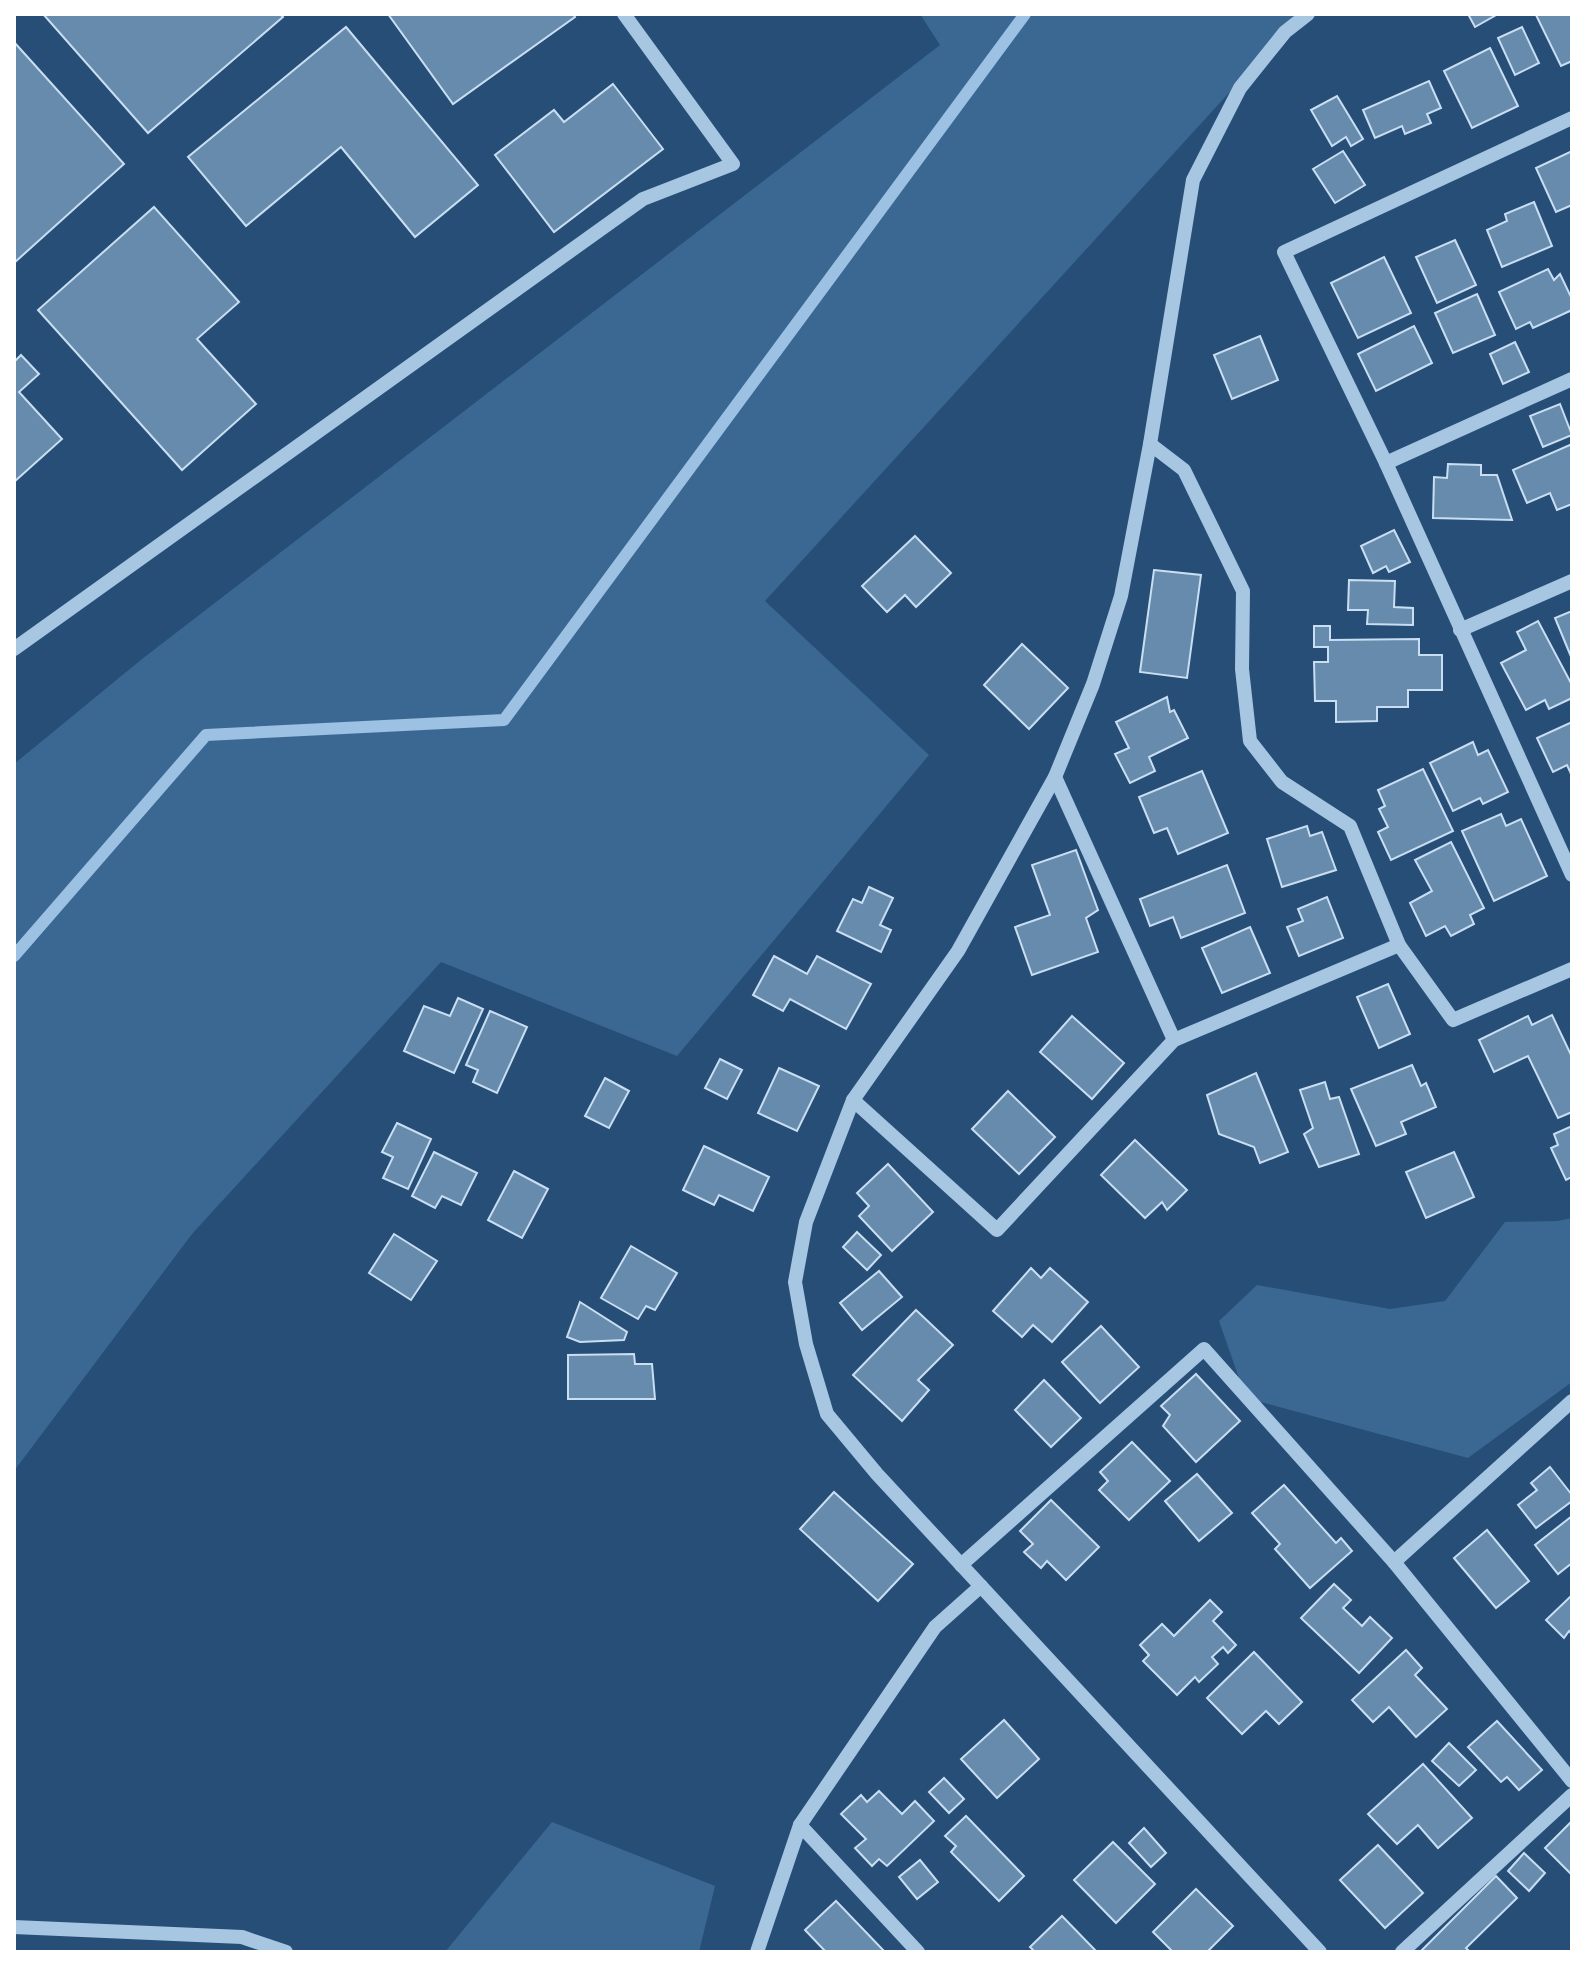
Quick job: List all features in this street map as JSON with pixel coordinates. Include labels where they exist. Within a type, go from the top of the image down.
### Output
[{"type":"street","points":[[14,649],[643,199],[733,164],[624,14]]},
{"type":"street","points":[[1308,14],[1285,32],[1240,88],[1193,180],[1150,444],[1121,596],[1093,684],[1055,777],[958,951],[853,1100],[806,1222],[795,1282],[806,1344],[827,1414],[877,1474],[1320,1952]]},
{"type":"street","points":[[1572,118],[1284,252],[1386,463],[1572,875]]},
{"type":"street","points":[[1386,463],[1572,379]]},
{"type":"street","points":[[1150,444],[1184,470],[1243,591],[1242,669],[1250,741],[1282,782],[1350,826],[1399,945],[1453,1020],[1572,969]]},
{"type":"street","points":[[1460,630],[1572,581]]},
{"type":"street","points":[[1055,777],[1174,1040]]},
{"type":"street","points":[[853,1100],[997,1230],[1174,1040],[1399,945]]},
{"type":"street","points":[[961,1565],[1204,1349],[1394,1562],[1572,1781]]},
{"type":"street","points":[[1394,1562],[1572,1401]]},
{"type":"street","points":[[757,1952],[800,1825],[935,1627],[981,1586]]},
{"type":"street","points":[[1402,1952],[1572,1795]]},
{"type":"street","points":[[800,1825],[918,1952]]},
{"type":"street","points":[[14,1927],[242,1937],[286,1952]]},
{"type":"shaded area","points":[[920,14],[1301,14],[765,601],[929,755],[677,1056],[441,962],[192,1234],[14,1471],[14,764],[142,659],[940,45]]},
{"type":"shaded area","points":[[1572,1218],[1572,1382],[1468,1458],[1246,1398],[1219,1321],[1257,1285],[1390,1309],[1445,1301],[1505,1222]]},
{"type":"shaded area","points":[[552,1822],[715,1886],[699,1952],[445,1952]]},
{"type":"building","points":[[43,14],[280,14],[283,17],[148,133]]},
{"type":"building","points":[[388,14],[573,14],[575,17],[453,104]]},
{"type":"building","points":[[1468,14],[1498,14],[1475,27]]},
{"type":"building","points":[[1572,14],[1572,61],[1561,66],[1536,15]]},
{"type":"building","points":[[346,27],[478,185],[415,237],[341,147],[246,226],[188,157]]},
{"type":"building","points":[[1522,27],[1539,63],[1515,75],[1498,38]]},
{"type":"building","points":[[14,42],[124,164],[14,263]]},
{"type":"building","points":[[1490,48],[1518,106],[1472,128],[1444,71]]},
{"type":"building","points":[[1429,81],[1441,108],[1427,114],[1431,123],[1405,134],[1402,126],[1375,138],[1363,110]]},
{"type":"building","points":[[613,84],[663,149],[554,232],[495,155],[554,110],[564,122]]},
{"type":"building","points":[[1337,96],[1363,139],[1351,146],[1346,137],[1332,146],[1311,110]]},
{"type":"building","points":[[1343,151],[1365,185],[1335,203],[1313,169]]},
{"type":"building","points":[[1572,151],[1572,205],[1556,212],[1536,168]]},
{"type":"building","points":[[1534,202],[1552,246],[1502,267],[1487,230],[1507,221],[1505,214]]},
{"type":"building","points":[[154,207],[239,302],[197,339],[256,404],[182,470],[38,310]]},
{"type":"building","points":[[1455,240],[1476,285],[1437,303],[1416,257]]},
{"type":"building","points":[[1384,257],[1411,313],[1358,338],[1331,283]]},
{"type":"building","points":[[1548,269],[1554,280],[1560,274],[1572,299],[1572,310],[1533,328],[1530,322],[1516,329],[1499,292]]},
{"type":"building","points":[[1477,294],[1495,335],[1453,353],[1435,313]]},
{"type":"building","points":[[1414,326],[1432,363],[1376,391],[1358,354]]},
{"type":"building","points":[[1260,336],[1278,380],[1232,399],[1214,355]]},
{"type":"building","points":[[1515,342],[1529,372],[1503,384],[1490,354]]},
{"type":"building","points":[[21,355],[39,374],[19,392],[62,439],[14,482],[14,362]]},
{"type":"building","points":[[1560,404],[1572,435],[1543,447],[1530,416]]},
{"type":"building","points":[[1572,444],[1572,504],[1557,510],[1550,493],[1527,503],[1513,470]]},
{"type":"building","points":[[1448,464],[1481,465],[1481,475],[1497,475],[1512,520],[1433,518],[1434,477],[1447,478]]},
{"type":"building","points":[[1394,530],[1410,562],[1389,572],[1386,566],[1373,573],[1361,546]]},
{"type":"building","points":[[915,536],[951,573],[916,607],[905,595],[887,612],[862,586]]},
{"type":"building","points":[[1154,570],[1201,575],[1187,678],[1140,672]]},
{"type":"building","points":[[1349,580],[1395,581],[1394,607],[1413,608],[1413,625],[1367,624],[1368,610],[1348,610]]},
{"type":"building","points":[[1572,611],[1572,659],[1555,618]]},
{"type":"building","points":[[1538,621],[1572,685],[1572,698],[1549,709],[1545,700],[1526,710],[1501,663],[1526,650],[1517,632]]},
{"type":"building","points":[[1314,626],[1330,626],[1330,640],[1419,639],[1419,655],[1442,655],[1442,690],[1408,690],[1408,707],[1377,707],[1377,721],[1336,722],[1336,701],[1315,701],[1314,662],[1328,662],[1328,647],[1314,647]]},
{"type":"building","points":[[1022,644],[1068,688],[1029,729],[984,685]]},
{"type":"building","points":[[1167,697],[1170,712],[1174,710],[1188,738],[1149,757],[1155,771],[1130,783],[1115,754],[1129,748],[1116,722]]},
{"type":"building","points":[[1572,722],[1572,776],[1567,765],[1553,772],[1537,738]]},
{"type":"building","points":[[1473,742],[1478,755],[1488,750],[1508,792],[1483,804],[1480,798],[1453,811],[1430,763]]},
{"type":"building","points":[[1423,769],[1453,831],[1391,860],[1378,832],[1388,827],[1379,809],[1385,806],[1378,790]]},
{"type":"building","points":[[1202,771],[1228,833],[1178,854],[1167,828],[1154,833],[1139,797]]},
{"type":"building","points":[[1501,814],[1506,826],[1521,819],[1547,876],[1494,901],[1462,831]]},
{"type":"building","points":[[1307,826],[1310,836],[1322,832],[1336,870],[1282,887],[1267,839]]},
{"type":"building","points":[[1451,842],[1484,908],[1470,915],[1474,924],[1451,936],[1445,926],[1426,936],[1410,903],[1432,891],[1415,860]]},
{"type":"building","points":[[1076,850],[1098,910],[1086,918],[1098,952],[1032,975],[1015,927],[1050,915],[1032,865]]},
{"type":"building","points":[[1227,865],[1245,913],[1181,938],[1173,917],[1150,926],[1140,899]]},
{"type":"building","points":[[869,887],[893,898],[880,925],[891,930],[881,952],[837,931],[853,899],[862,903]]},
{"type":"building","points":[[1327,897],[1343,938],[1299,956],[1287,927],[1303,921],[1298,909]]},
{"type":"building","points":[[1250,927],[1270,973],[1222,993],[1202,948]]},
{"type":"building","points":[[774,956],[807,974],[817,956],[871,984],[846,1029],[790,999],[783,1011],[753,995]]},
{"type":"building","points":[[1388,984],[1410,1034],[1379,1048],[1357,997]]},
{"type":"building","points":[[458,998],[483,1009],[454,1073],[404,1051],[424,1006],[450,1016]]},
{"type":"building","points":[[490,1011],[527,1027],[497,1093],[473,1082],[478,1070],[466,1065]]},
{"type":"building","points":[[1552,1015],[1572,1057],[1572,1112],[1558,1118],[1528,1056],[1494,1072],[1479,1040],[1528,1016],[1532,1025]]},
{"type":"building","points":[[1072,1016],[1124,1063],[1092,1099],[1040,1052]]},
{"type":"building","points":[[720,1059],[742,1070],[727,1099],[705,1088]]},
{"type":"building","points":[[1412,1065],[1421,1086],[1426,1083],[1436,1107],[1401,1122],[1406,1134],[1376,1146],[1351,1089]]},
{"type":"building","points":[[779,1068],[819,1086],[797,1131],[758,1113]]},
{"type":"building","points":[[1256,1073],[1288,1152],[1260,1163],[1254,1147],[1219,1134],[1207,1095]]},
{"type":"building","points":[[605,1078],[629,1091],[609,1128],[585,1116]]},
{"type":"building","points":[[1325,1082],[1330,1099],[1339,1097],[1359,1154],[1319,1167],[1304,1134],[1313,1128],[1300,1090]]},
{"type":"building","points":[[1008,1091],[1055,1137],[1019,1174],[972,1129]]},
{"type":"building","points":[[397,1123],[431,1139],[408,1189],[383,1178],[393,1157],[382,1152]]},
{"type":"building","points":[[1572,1126],[1572,1177],[1566,1180],[1551,1148],[1558,1145],[1554,1134]]},
{"type":"building","points":[[1135,1140],[1187,1190],[1167,1210],[1162,1202],[1145,1218],[1101,1175]]},
{"type":"building","points":[[704,1146],[769,1177],[753,1211],[719,1195],[714,1205],[683,1190]]},
{"type":"building","points":[[434,1152],[477,1173],[461,1205],[442,1196],[435,1208],[412,1196]]},
{"type":"building","points":[[1454,1152],[1474,1197],[1426,1218],[1406,1172]]},
{"type":"building","points":[[888,1164],[933,1212],[892,1251],[859,1216],[869,1206],[857,1193]]},
{"type":"building","points":[[514,1171],[548,1189],[522,1238],[488,1220]]},
{"type":"building","points":[[857,1232],[881,1255],[867,1270],[843,1247]]},
{"type":"building","points":[[394,1234],[437,1261],[411,1300],[369,1273]]},
{"type":"building","points":[[631,1246],[677,1273],[655,1310],[646,1306],[638,1319],[601,1298]]},
{"type":"building","points":[[1031,1268],[1041,1278],[1050,1268],[1088,1302],[1052,1342],[1033,1325],[1022,1337],[993,1311]]},
{"type":"building","points":[[879,1271],[902,1297],[862,1330],[840,1303]]},
{"type":"building","points":[[580,1302],[627,1332],[624,1340],[580,1342],[567,1337]]},
{"type":"building","points":[[916,1310],[953,1345],[918,1380],[929,1390],[902,1421],[853,1375]]},
{"type":"building","points":[[1101,1326],[1139,1367],[1100,1403],[1062,1362]]},
{"type":"building","points":[[634,1354],[635,1364],[652,1364],[655,1399],[568,1399],[568,1355]]},
{"type":"building","points":[[1196,1374],[1240,1421],[1196,1462],[1163,1426],[1170,1415],[1161,1406]]},
{"type":"building","points":[[1044,1380],[1081,1418],[1051,1447],[1015,1410]]},
{"type":"building","points":[[1132,1442],[1170,1481],[1129,1520],[1099,1490],[1108,1481],[1100,1472]]},
{"type":"building","points":[[1550,1467],[1572,1495],[1572,1501],[1536,1528],[1518,1505],[1537,1490],[1531,1483]]},
{"type":"building","points":[[1197,1474],[1232,1513],[1199,1541],[1165,1501]]},
{"type":"building","points":[[1284,1485],[1336,1543],[1341,1538],[1352,1551],[1310,1588],[1275,1549],[1280,1544],[1252,1513]]},
{"type":"building","points":[[834,1492],[913,1564],[878,1601],[800,1529]]},
{"type":"building","points":[[1051,1500],[1099,1547],[1066,1580],[1047,1561],[1041,1568],[1024,1552],[1033,1544],[1020,1531]]},
{"type":"building","points":[[1572,1516],[1572,1563],[1558,1574],[1535,1545]]},
{"type":"building","points":[[1487,1530],[1529,1581],[1496,1608],[1454,1558]]},
{"type":"building","points":[[1334,1584],[1351,1600],[1343,1608],[1362,1626],[1370,1617],[1392,1638],[1359,1673],[1301,1618]]},
{"type":"building","points":[[1572,1595],[1572,1634],[1569,1631],[1564,1638],[1546,1620]]},
{"type":"building","points":[[1210,1600],[1222,1612],[1213,1621],[1236,1645],[1228,1653],[1223,1647],[1212,1657],[1218,1664],[1199,1682],[1195,1677],[1177,1695],[1143,1661],[1149,1655],[1140,1645],[1162,1624],[1174,1636]]},
{"type":"building","points":[[1406,1650],[1422,1668],[1415,1675],[1447,1709],[1416,1737],[1389,1707],[1373,1722],[1352,1700]]},
{"type":"building","points":[[1254,1652],[1302,1702],[1279,1724],[1266,1711],[1242,1734],[1207,1698]]},
{"type":"building","points":[[1004,1720],[1039,1759],[997,1798],[961,1759]]},
{"type":"building","points":[[1497,1721],[1542,1770],[1519,1790],[1507,1777],[1501,1782],[1468,1747]]},
{"type":"building","points":[[1449,1743],[1476,1770],[1459,1786],[1432,1761]]},
{"type":"building","points":[[1423,1764],[1472,1818],[1438,1848],[1418,1825],[1397,1844],[1368,1814]]},
{"type":"building","points":[[944,1778],[964,1799],[949,1813],[929,1792]]},
{"type":"building","points":[[879,1791],[902,1814],[915,1801],[934,1821],[887,1866],[879,1859],[872,1866],[855,1848],[866,1839],[841,1814],[861,1795],[867,1802]]},
{"type":"building","points":[[966,1816],[1024,1876],[999,1901],[951,1852],[956,1846],[945,1836]]},
{"type":"building","points":[[1572,1821],[1572,1875],[1545,1848]]},
{"type":"building","points":[[1144,1828],[1166,1853],[1151,1867],[1129,1843]]},
{"type":"building","points":[[1113,1842],[1155,1884],[1116,1923],[1074,1880]]},
{"type":"building","points":[[1378,1845],[1423,1893],[1385,1928],[1340,1880]]},
{"type":"building","points":[[1524,1853],[1545,1873],[1529,1891],[1508,1871]]},
{"type":"building","points":[[920,1860],[938,1882],[917,1899],[899,1877]]},
{"type":"building","points":[[1496,1876],[1517,1898],[1466,1948],[1470,1952],[1420,1952]]},
{"type":"building","points":[[1196,1889],[1233,1926],[1207,1952],[1173,1952],[1153,1932]]},
{"type":"building","points":[[836,1901],[885,1952],[826,1952],[805,1930]]},
{"type":"building","points":[[1062,1916],[1097,1952],[1035,1952],[1030,1947]]},
{"type":"waterway","points":[[14,956],[206,735],[504,720],[1025,14]]}]
